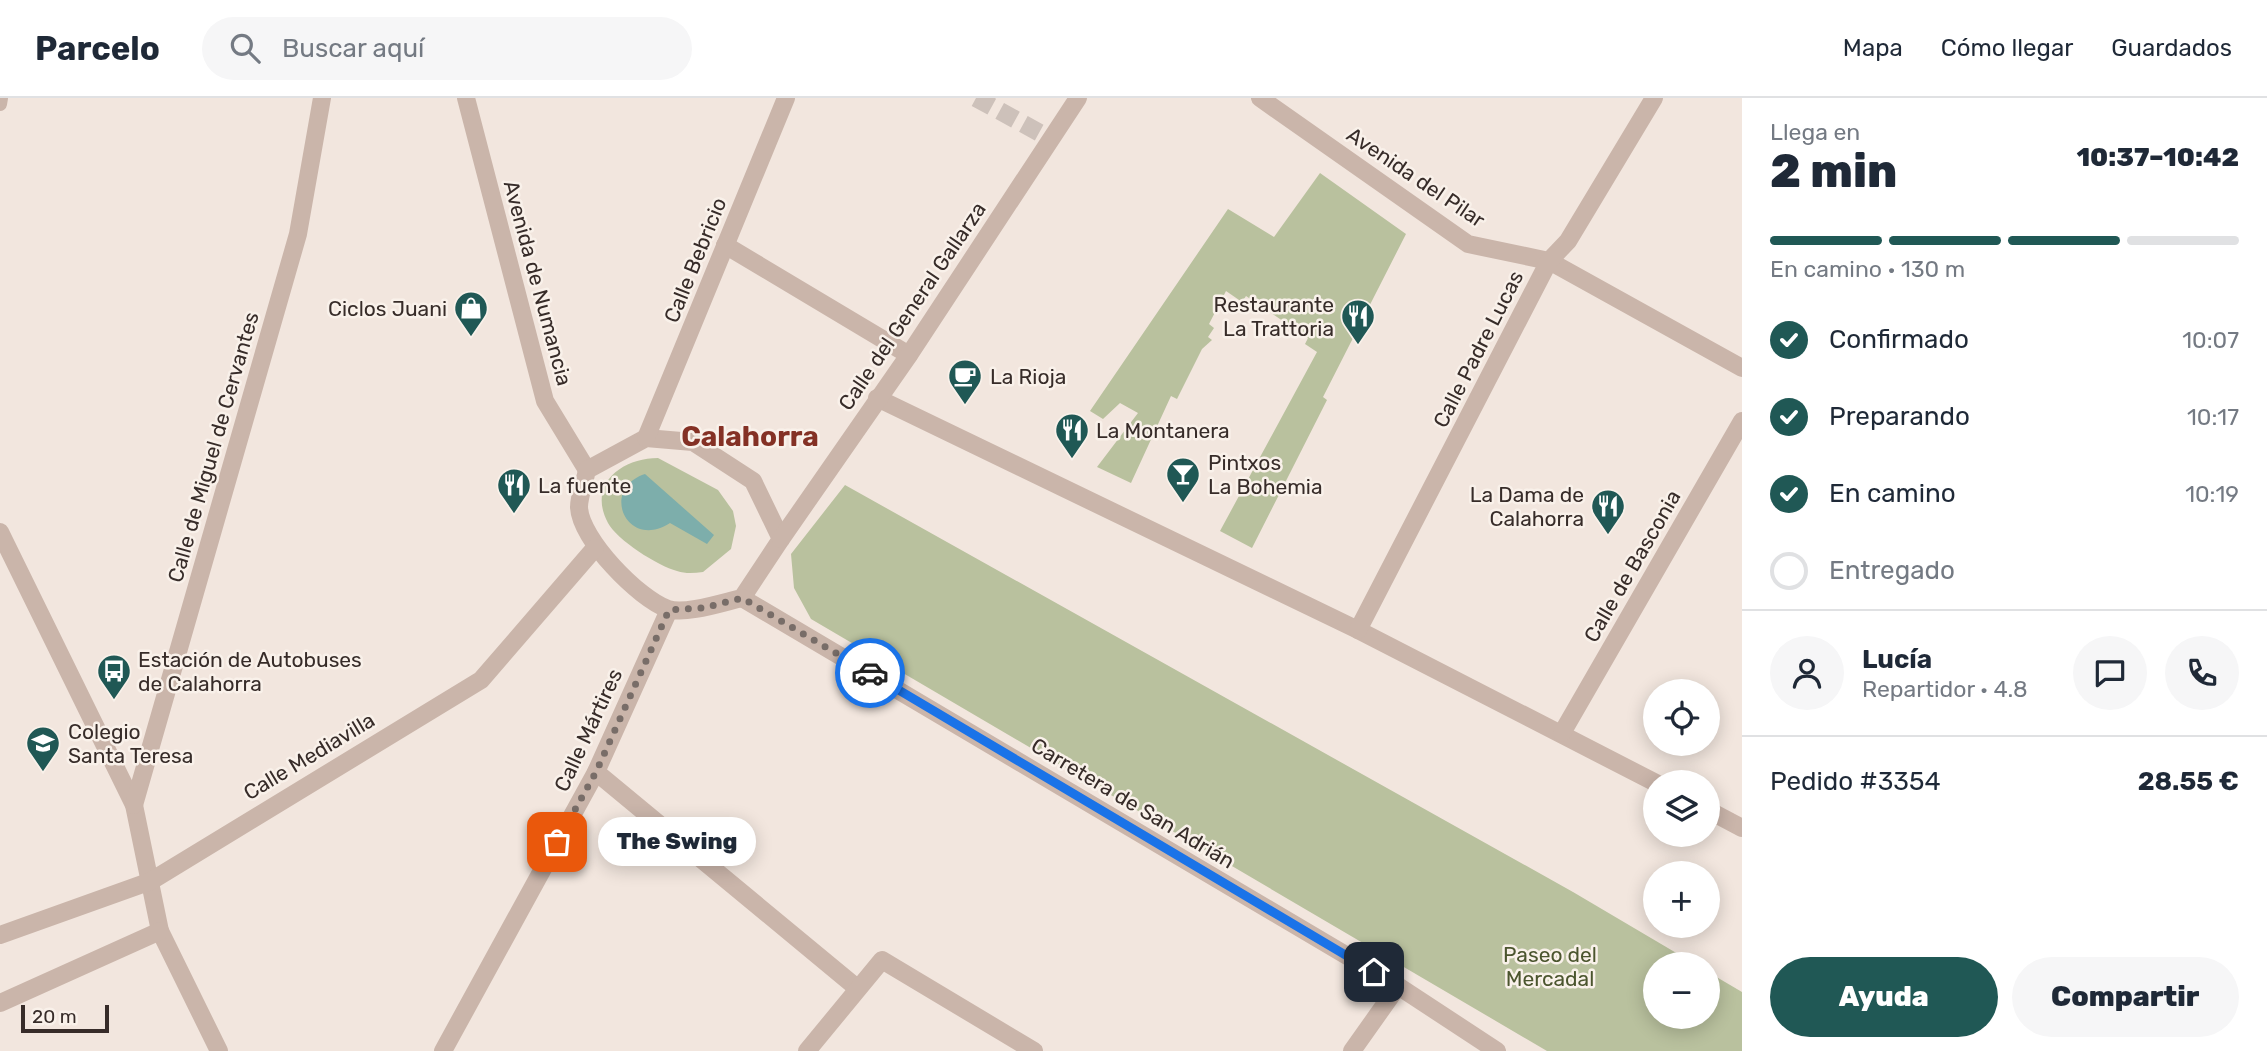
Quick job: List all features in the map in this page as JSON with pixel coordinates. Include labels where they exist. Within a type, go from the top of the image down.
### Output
[{"type":"street","name":"Calle de Miguel de Cervantes","points":[[134,805],[298,234],[322,98]]},
{"type":"street","name":"Avenida de Numancia","points":[[466,98],[545,401],[587,470]]},
{"type":"street","name":"Calle Bebricio","points":[[646,438],[786,98]]},
{"type":"street","name":"Calle del General Gallarza","points":[[781,539],[909,355],[1078,98]]},
{"type":"street","name":"Avenida del Pilar","points":[[1260,98],[1468,244],[1549,261],[1742,369]]},
{"type":"street","name":"Calle Padre Lucas","points":[[1358,630],[1549,261],[1568,241],[1654,98]]},
{"type":"street","points":[[726,245],[909,355]]},
{"type":"street","points":[[877,398],[1358,630],[1643,775]]},
{"type":"street","name":"Calle de Basconia","points":[[1562,733],[1742,421]]},
{"type":"street","points":[[646,438],[692,442],[753,481],[781,539],[742,598],[703,608],[669,610],[620,575],[595,548],[579,508],[587,470],[646,438]]},
{"type":"street","points":[[0,532],[134,805],[160,931],[219,1051]]},
{"type":"street","name":"Calle Mediavilla","points":[[0,934],[151,881],[481,680],[595,548]]},
{"type":"street","name":"Carretera de San Adrián","points":[[742,598],[1398,986],[1497,1051]]},
{"type":"street","name":"Calle Mártires","points":[[443,1051],[596,772],[669,610]]},
{"type":"street","points":[[596,772],[857,988]]},
{"type":"street","points":[[1720,816],[1742,828]]},
{"type":"street","points":[[0,1003],[160,931]]},
{"type":"street","points":[[807,1051],[882,960],[1034,1051]]},
{"type":"street","points":[[1352,1051],[1398,986]]},
{"type":"lane","points":[[0,104],[1,98]]},
{"type":"green space","points":[[1320,173],[1406,234],[1323,397],[1327,400],[1252,548],[1220,531],[1317,352],[1305,344],[1308,338],[1246,296],[1242,302],[1226,291],[1209,324],[1214,328],[1208,337],[1212,340],[1202,349],[1177,399],[1171,396],[1131,483],[1097,467],[1138,413],[1120,403],[1103,419],[1090,411],[1228,209],[1274,237]]},
{"type":"green space","points":[[658,458],[718,490],[733,511],[736,526],[731,549],[703,572],[684,573],[659,564],[620,537],[608,523],[603,509],[605,485],[621,468],[645,459]]},
{"type":"green space","name":"Paseo del Mercadal","points":[[845,485],[1573,892],[1643,933],[1643,938],[1651,938],[1675,952],[1643,952],[1643,1029],[1720,1029],[1720,979],[1742,992],[1742,1051],[1547,1051],[811,619],[794,588],[791,554]]},
{"type":"water","points":[[645,474],[714,535],[707,544],[670,523],[655,530],[641,529],[631,524],[624,515],[621,503],[623,492],[631,482]]},
{"type":"tunnel","points":[[976,98],[1051,139]]},
{"type":"way so far","points":[[557,842],[596,772],[669,610],[703,608],[742,598],[870,673]]},
{"type":"place","name":"Ciclos Juani","points":[[471,338]]},
{"type":"place","name":"Restaurante La Trattoria","points":[[1358,346]]},
{"type":"place","name":"La Rioja","points":[[965,406]]},
{"type":"place","name":"La Montanera","points":[[1072,460]]},
{"type":"place","name":"Pintxos La Bohemia","points":[[1183,504]]},
{"type":"place","name":"La fuente","points":[[514,515]]},
{"type":"place","name":"La Dama de Calahorra","points":[[1608,536]]},
{"type":"place","name":"Estación de Autobuses de Calahorra","points":[[114,701]]},
{"type":"place","name":"Colegio Santa Teresa","points":[[43,773]]},
{"type":"place","name":"The Swing","points":[[557,842]]},
{"type":"district","name":"Calahorra","points":[[750,436]]},
{"type":"route","points":[[870,673],[1374,972]]}]
